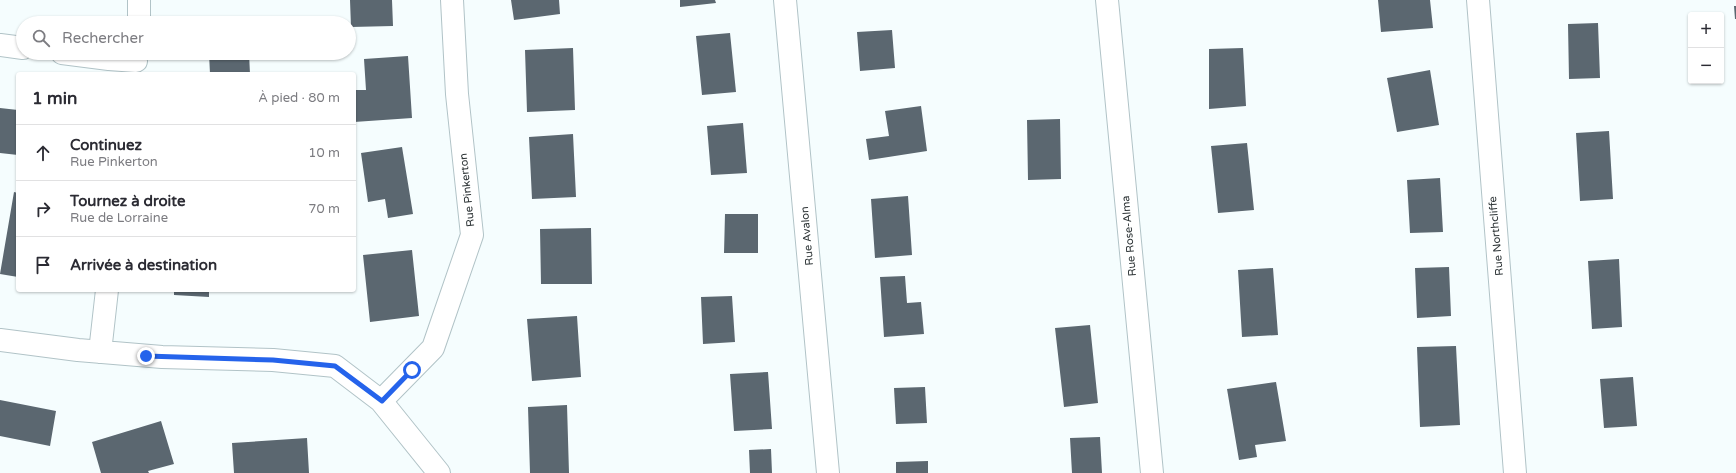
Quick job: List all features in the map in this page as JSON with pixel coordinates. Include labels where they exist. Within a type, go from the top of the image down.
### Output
[{"type":"street","points":[[139,0],[139,16]]},
{"type":"street","name":"Rue Pinkerton","points":[[382,401],[433,348],[472,235],[458,94],[452,0]]},
{"type":"street","name":"Rue Avalon","points":[[785,0],[828,473]]},
{"type":"street","name":"Rue Rose-Alma","points":[[1107,0],[1152,473]]},
{"type":"street","name":"Rue Northcliffe","points":[[1478,0],[1515,473]]},
{"type":"street","points":[[0,45],[16,47]]},
{"type":"street","points":[[118,60],[136,62]]},
{"type":"street","points":[[100,352],[108,292]]},
{"type":"street","points":[[0,340],[100,352],[162,357],[273,360],[335,366],[382,401],[439,473]]},
{"type":"building","points":[[350,0],[392,0],[393,26],[356,27],[356,16],[351,16]]},
{"type":"building","points":[[511,0],[559,0],[560,14],[514,20]]},
{"type":"building","points":[[680,0],[715,0],[716,3],[680,7]]},
{"type":"building","points":[[1378,0],[1430,0],[1433,28],[1381,32]]},
{"type":"building","points":[[1734,6],[1736,6],[1736,19],[1735,19]]},
{"type":"building","points":[[1598,23],[1600,78],[1569,79],[1568,24]]},
{"type":"building","points":[[892,30],[895,68],[860,71],[857,32]]},
{"type":"building","points":[[730,33],[736,92],[702,95],[696,36]]},
{"type":"building","points":[[573,48],[575,110],[527,112],[525,50]]},
{"type":"building","points":[[1243,48],[1246,106],[1209,109],[1209,49]]},
{"type":"building","points":[[408,56],[412,118],[356,122],[356,90],[366,90],[364,59]]},
{"type":"building","points":[[209,60],[249,60],[250,72],[210,72]]},
{"type":"building","points":[[1430,70],[1439,125],[1397,132],[1387,78]]},
{"type":"building","points":[[921,106],[927,151],[869,160],[866,139],[889,136],[885,111]]},
{"type":"building","points":[[0,108],[16,110],[16,155],[0,153]]},
{"type":"building","points":[[1060,119],[1061,179],[1028,180],[1027,120]]},
{"type":"building","points":[[743,123],[747,173],[711,175],[707,126]]},
{"type":"building","points":[[1609,131],[1613,199],[1580,201],[1576,133]]},
{"type":"building","points":[[573,134],[576,197],[532,199],[529,137]]},
{"type":"building","points":[[1247,143],[1254,210],[1218,213],[1211,146]]},
{"type":"building","points":[[402,147],[413,214],[388,218],[385,199],[368,202],[361,153]]},
{"type":"building","points":[[1440,178],[1443,232],[1410,233],[1407,180]]},
{"type":"building","points":[[14,192],[16,192],[16,277],[0,274]]},
{"type":"building","points":[[908,196],[912,255],[875,258],[871,199]]},
{"type":"building","points":[[725,214],[758,214],[758,253],[724,253]]},
{"type":"building","points":[[591,228],[592,284],[541,284],[540,229]]},
{"type":"building","points":[[412,250],[419,316],[370,322],[363,255]]},
{"type":"building","points":[[1619,259],[1622,327],[1592,329],[1588,261]]},
{"type":"building","points":[[1449,267],[1451,316],[1417,318],[1415,268]]},
{"type":"building","points":[[1273,268],[1278,335],[1242,337],[1238,270]]},
{"type":"building","points":[[905,276],[907,303],[921,302],[924,334],[884,337],[880,277]]},
{"type":"building","points":[[174,292],[209,292],[209,297],[174,295]]},
{"type":"building","points":[[732,296],[735,342],[703,344],[701,297]]},
{"type":"building","points":[[577,316],[581,377],[532,381],[527,319]]},
{"type":"building","points":[[1090,325],[1098,403],[1064,407],[1055,328]]},
{"type":"building","points":[[1456,346],[1460,425],[1420,427],[1417,347]]},
{"type":"building","points":[[768,372],[772,429],[734,431],[730,374]]},
{"type":"building","points":[[1633,377],[1637,426],[1604,428],[1600,379]]},
{"type":"building","points":[[1276,382],[1286,441],[1255,445],[1257,457],[1239,460],[1227,389]]},
{"type":"building","points":[[925,387],[927,423],[896,424],[894,388]]},
{"type":"building","points":[[0,400],[56,411],[50,446],[0,436]]},
{"type":"building","points":[[567,405],[569,473],[530,473],[528,407]]},
{"type":"building","points":[[161,421],[174,464],[148,471],[149,473],[101,473],[92,442]]},
{"type":"building","points":[[1100,437],[1102,473],[1072,473],[1070,438]]},
{"type":"building","points":[[307,438],[309,473],[234,473],[232,443]]},
{"type":"building","points":[[771,449],[772,473],[750,473],[749,450]]},
{"type":"building","points":[[928,461],[928,473],[896,473],[896,462]]},
{"type":"route","points":[[146,356],[273,360],[335,366],[382,401],[412,370]]}]
